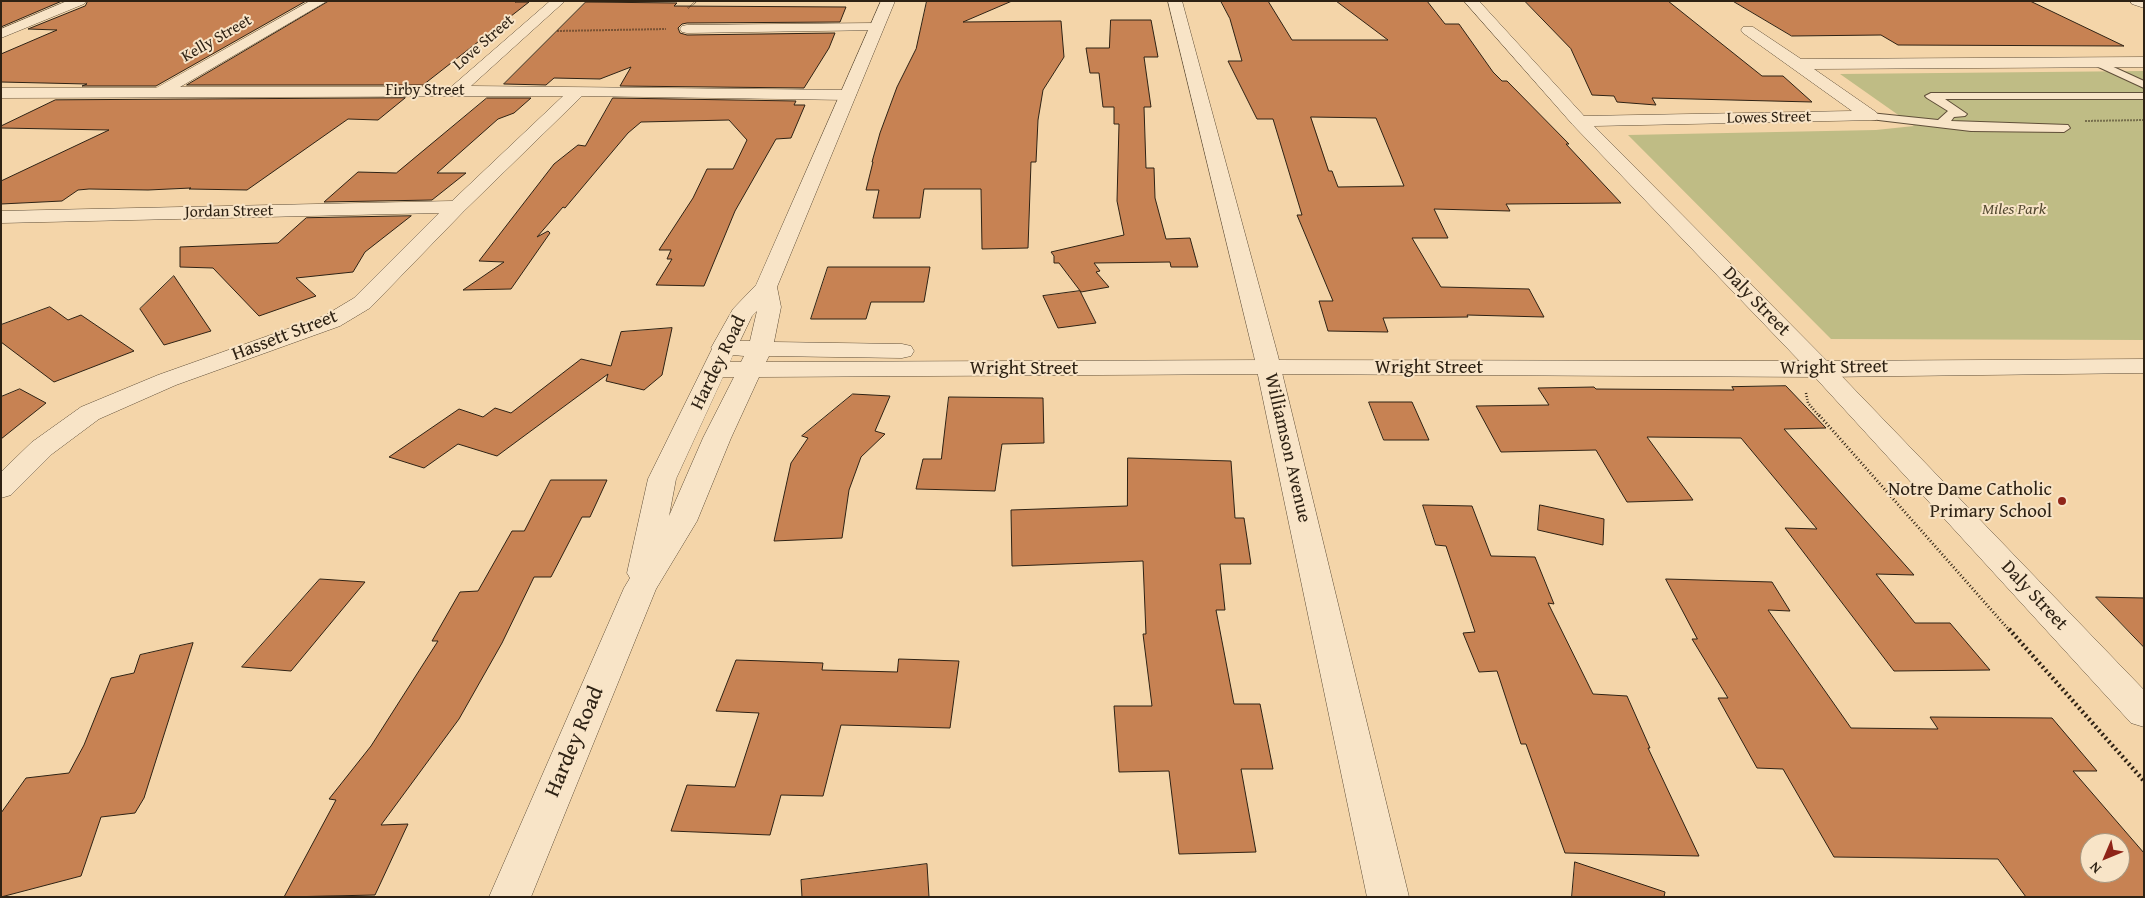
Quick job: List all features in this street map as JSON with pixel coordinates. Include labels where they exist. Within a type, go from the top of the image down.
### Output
[{"type":"street","points":[[1,34],[79,1]]},
{"type":"street","name":"Kelly Street","points":[[159,92],[320,1]]},
{"type":"street","name":"Love Street","points":[[456,91],[558,1]]},
{"type":"street","name":"Hardey Road","points":[[640,588],[662,479],[741,314],[766,287],[888,1]]},
{"type":"street","name":"Williamson Avenue","points":[[1174,1],[1268,362],[1388,897]]},
{"type":"street","name":"Daly Street","points":[[1471,1],[1579,121],[1813,361],[2144,713]]},
{"type":"street","points":[[2138,1],[2144,4]]},
{"type":"street","points":[[686,29],[877,27]]},
{"type":"street","name":"Lowes Street","points":[[1748,30],[1870,116]]},
{"type":"street","points":[[1798,64],[2144,62]]},
{"type":"street","name":"Firby Street","points":[[1,93],[578,90],[848,94]]},
{"type":"street","name":"Hassett Street","points":[[1,489],[42,448],[90,413],[166,380],[332,321],[362,304],[457,207],[578,90]]},
{"type":"street","name":"Lowes Street","points":[[1579,121],[1870,116]]},
{"type":"street","name":"Jordan Street","points":[[1,217],[457,207]]},
{"type":"street","name":"Hardey Road","points":[[510,897],[640,588],[682,521],[717,438],[755,359],[769,308],[766,287]]},
{"type":"street","name":"Wright Street","points":[[1813,361],[2144,354]]},
{"type":"street","name":"Wright Street","points":[[719,359],[1268,362],[1813,361],[2144,366]]},
{"type":"lane","points":[[2096,62],[2144,85]]},
{"type":"lane","points":[[1947,125],[1944,120],[1951,114],[1961,114],[1931,96],[2144,96]]},
{"type":"lane","points":[[1870,116],[1947,125],[2064,128]]},
{"type":"path","points":[[524,31],[686,29]]},
{"type":"path","points":[[1806,392],[1808,403],[2144,781]]},
{"type":"green space","name":"Miles Park","points":[[2144,71],[2144,340],[1831,339],[1628,135],[1876,130],[1914,126],[1840,74]]},
{"type":"building","points":[[1,1],[62,1],[1,27]]},
{"type":"building","points":[[88,1],[306,1],[156,86],[82,86],[87,84],[1,82],[1,54],[57,30],[28,29],[85,6]]},
{"type":"building","points":[[329,1],[529,2],[423,85],[187,85]]},
{"type":"building","points":[[927,1],[1012,1],[963,22],[1061,21],[1064,57],[1043,90],[1038,120],[1036,162],[1031,162],[1028,248],[982,249],[981,189],[924,189],[920,218],[873,218],[879,190],[866,190],[872,162],[880,133],[897,87],[916,49]]},
{"type":"building","points":[[1221,1],[1268,1],[1292,40],[1388,40],[1336,1],[1427,1],[1445,24],[1459,24],[1493,72],[1502,81],[1507,81],[1569,144],[1566,144],[1621,203],[1506,204],[1510,211],[1434,209],[1448,238],[1412,238],[1441,287],[1529,289],[1544,317],[1467,315],[1468,317],[1383,318],[1388,332],[1328,331],[1319,301],[1333,301],[1297,215],[1302,215],[1273,119],[1257,119],[1228,61],[1242,61],[1230,19]],"holes":[[[1311,117],[1376,118],[1404,186],[1338,187],[1332,171],[1329,171]]]},
{"type":"building","points":[[1525,1],[1668,1],[1762,76],[1783,76],[1812,102],[1652,98],[1656,105],[1617,102],[1614,96],[1592,95],[1571,49]]},
{"type":"building","points":[[1733,1],[2030,1],[2124,46],[1898,45],[1881,35],[1792,36]]},
{"type":"building","points":[[586,2],[677,3],[674,6],[846,7],[840,22],[687,23],[682,24],[678,28],[680,33],[687,35],[835,33],[829,48],[804,88],[620,86],[631,67],[600,79],[554,78],[546,85],[504,84]]},
{"type":"building","points":[[1111,20],[1151,20],[1158,57],[1144,57],[1151,107],[1144,107],[1146,168],[1154,168],[1155,198],[1166,239],[1190,238],[1198,267],[1171,267],[1170,262],[1094,263],[1100,271],[1096,272],[1109,287],[1081,292],[1059,263],[1054,263],[1054,256],[1051,252],[1124,235],[1117,201],[1119,124],[1114,124],[1114,107],[1103,107],[1099,73],[1090,73],[1086,48],[1109,48]]},
{"type":"building","points":[[405,98],[378,120],[348,119],[247,190],[189,189],[191,188],[148,190],[89,189],[78,190],[62,201],[1,204],[1,181],[109,130],[1,128],[1,126],[55,100]]},
{"type":"building","points":[[487,98],[531,98],[514,113],[498,119],[437,173],[466,173],[432,200],[324,202],[358,172],[396,173]]},
{"type":"building","points":[[613,98],[796,101],[794,105],[805,105],[791,138],[776,139],[735,211],[704,286],[656,285],[672,259],[667,259],[671,250],[659,250],[693,198],[707,169],[733,169],[747,140],[729,120],[641,122],[628,133],[565,208],[563,207],[537,237],[548,231],[550,233],[511,289],[463,290],[504,262],[479,261],[554,164],[578,145],[585,146]]},
{"type":"building","points":[[411,216],[365,252],[353,272],[296,278],[316,296],[259,316],[213,268],[180,267],[180,247],[278,243],[306,218]]},
{"type":"building","points":[[828,267],[930,267],[924,302],[871,302],[866,319],[811,319]]},
{"type":"building","points":[[174,276],[211,331],[164,345],[140,309]]},
{"type":"building","points":[[1080,291],[1096,323],[1058,328],[1043,296]]},
{"type":"building","points":[[50,307],[68,320],[81,315],[134,351],[54,382],[1,342],[1,325]]},
{"type":"building","points":[[672,328],[662,375],[644,390],[606,381],[608,374],[497,456],[458,444],[424,468],[389,457],[459,409],[483,417],[495,408],[511,413],[581,359],[611,366],[621,332]]},
{"type":"building","points":[[1786,386],[1826,428],[1784,429],[1914,575],[1876,574],[1915,623],[1950,623],[1990,670],[1894,671],[1785,528],[1817,529],[1741,438],[1647,437],[1693,500],[1627,502],[1596,450],[1501,452],[1476,406],[1549,405],[1538,388],[1594,387],[1596,389],[1734,390],[1732,387]]},
{"type":"building","points":[[20,389],[46,403],[1,439],[1,397]]},
{"type":"building","points":[[853,394],[890,396],[875,431],[885,434],[861,457],[849,490],[842,538],[774,541],[791,463],[808,438],[802,436]]},
{"type":"building","points":[[949,397],[1043,398],[1044,443],[1002,444],[995,491],[916,489],[923,459],[941,459]]},
{"type":"building","points":[[1369,402],[1412,402],[1429,440],[1384,440]]},
{"type":"building","points":[[1128,458],[1231,461],[1235,518],[1244,518],[1251,564],[1220,564],[1225,610],[1216,610],[1234,704],[1260,704],[1273,769],[1241,769],[1256,852],[1179,854],[1169,771],[1119,772],[1114,706],[1152,706],[1143,634],[1146,634],[1143,561],[1012,566],[1011,510],[1127,506]]},
{"type":"building","points":[[551,480],[607,480],[590,517],[582,517],[551,577],[534,577],[502,643],[459,719],[381,825],[408,824],[375,895],[284,897],[336,800],[329,799],[371,746],[438,641],[432,641],[460,592],[478,591],[512,531],[524,531]]},
{"type":"building","points":[[1423,505],[1472,506],[1491,556],[1535,557],[1554,604],[1548,603],[1593,694],[1627,696],[1650,748],[1648,748],[1699,856],[1565,853],[1526,744],[1521,744],[1497,671],[1479,672],[1463,633],[1475,632],[1446,546],[1436,545]]},
{"type":"building","points":[[1540,505],[1604,519],[1603,545],[1538,530]]},
{"type":"building","points":[[320,579],[365,582],[291,671],[242,667]]},
{"type":"building","points":[[1666,579],[1772,582],[1790,611],[1768,610],[1851,728],[1938,729],[1930,717],[2052,718],[2097,771],[2073,771],[2127,833],[2080,833],[2080,883],[2130,883],[2130,837],[2144,853],[2144,897],[2026,897],[1998,859],[1834,857],[1783,769],[1757,768],[1718,698],[1728,698],[1692,639],[1697,639]]},
{"type":"building","points":[[2096,597],[2144,598],[2144,647]]},
{"type":"building","points":[[193,643],[144,798],[135,813],[101,817],[81,876],[1,897],[1,813],[26,778],[69,773],[84,745],[111,678],[134,673],[140,655]]},
{"type":"building","points":[[899,659],[959,661],[950,728],[841,725],[823,796],[781,795],[770,835],[671,831],[687,785],[735,787],[759,713],[716,711],[736,660],[823,663],[822,670],[897,672]]},
{"type":"building","points":[[1575,862],[1665,892],[1664,897],[1572,897]]},
{"type":"building","points":[[927,864],[929,897],[802,897],[801,880]]},
{"type":"place","name":"Notre Dame Catholic Primary School","points":[[2062,501]]}]
